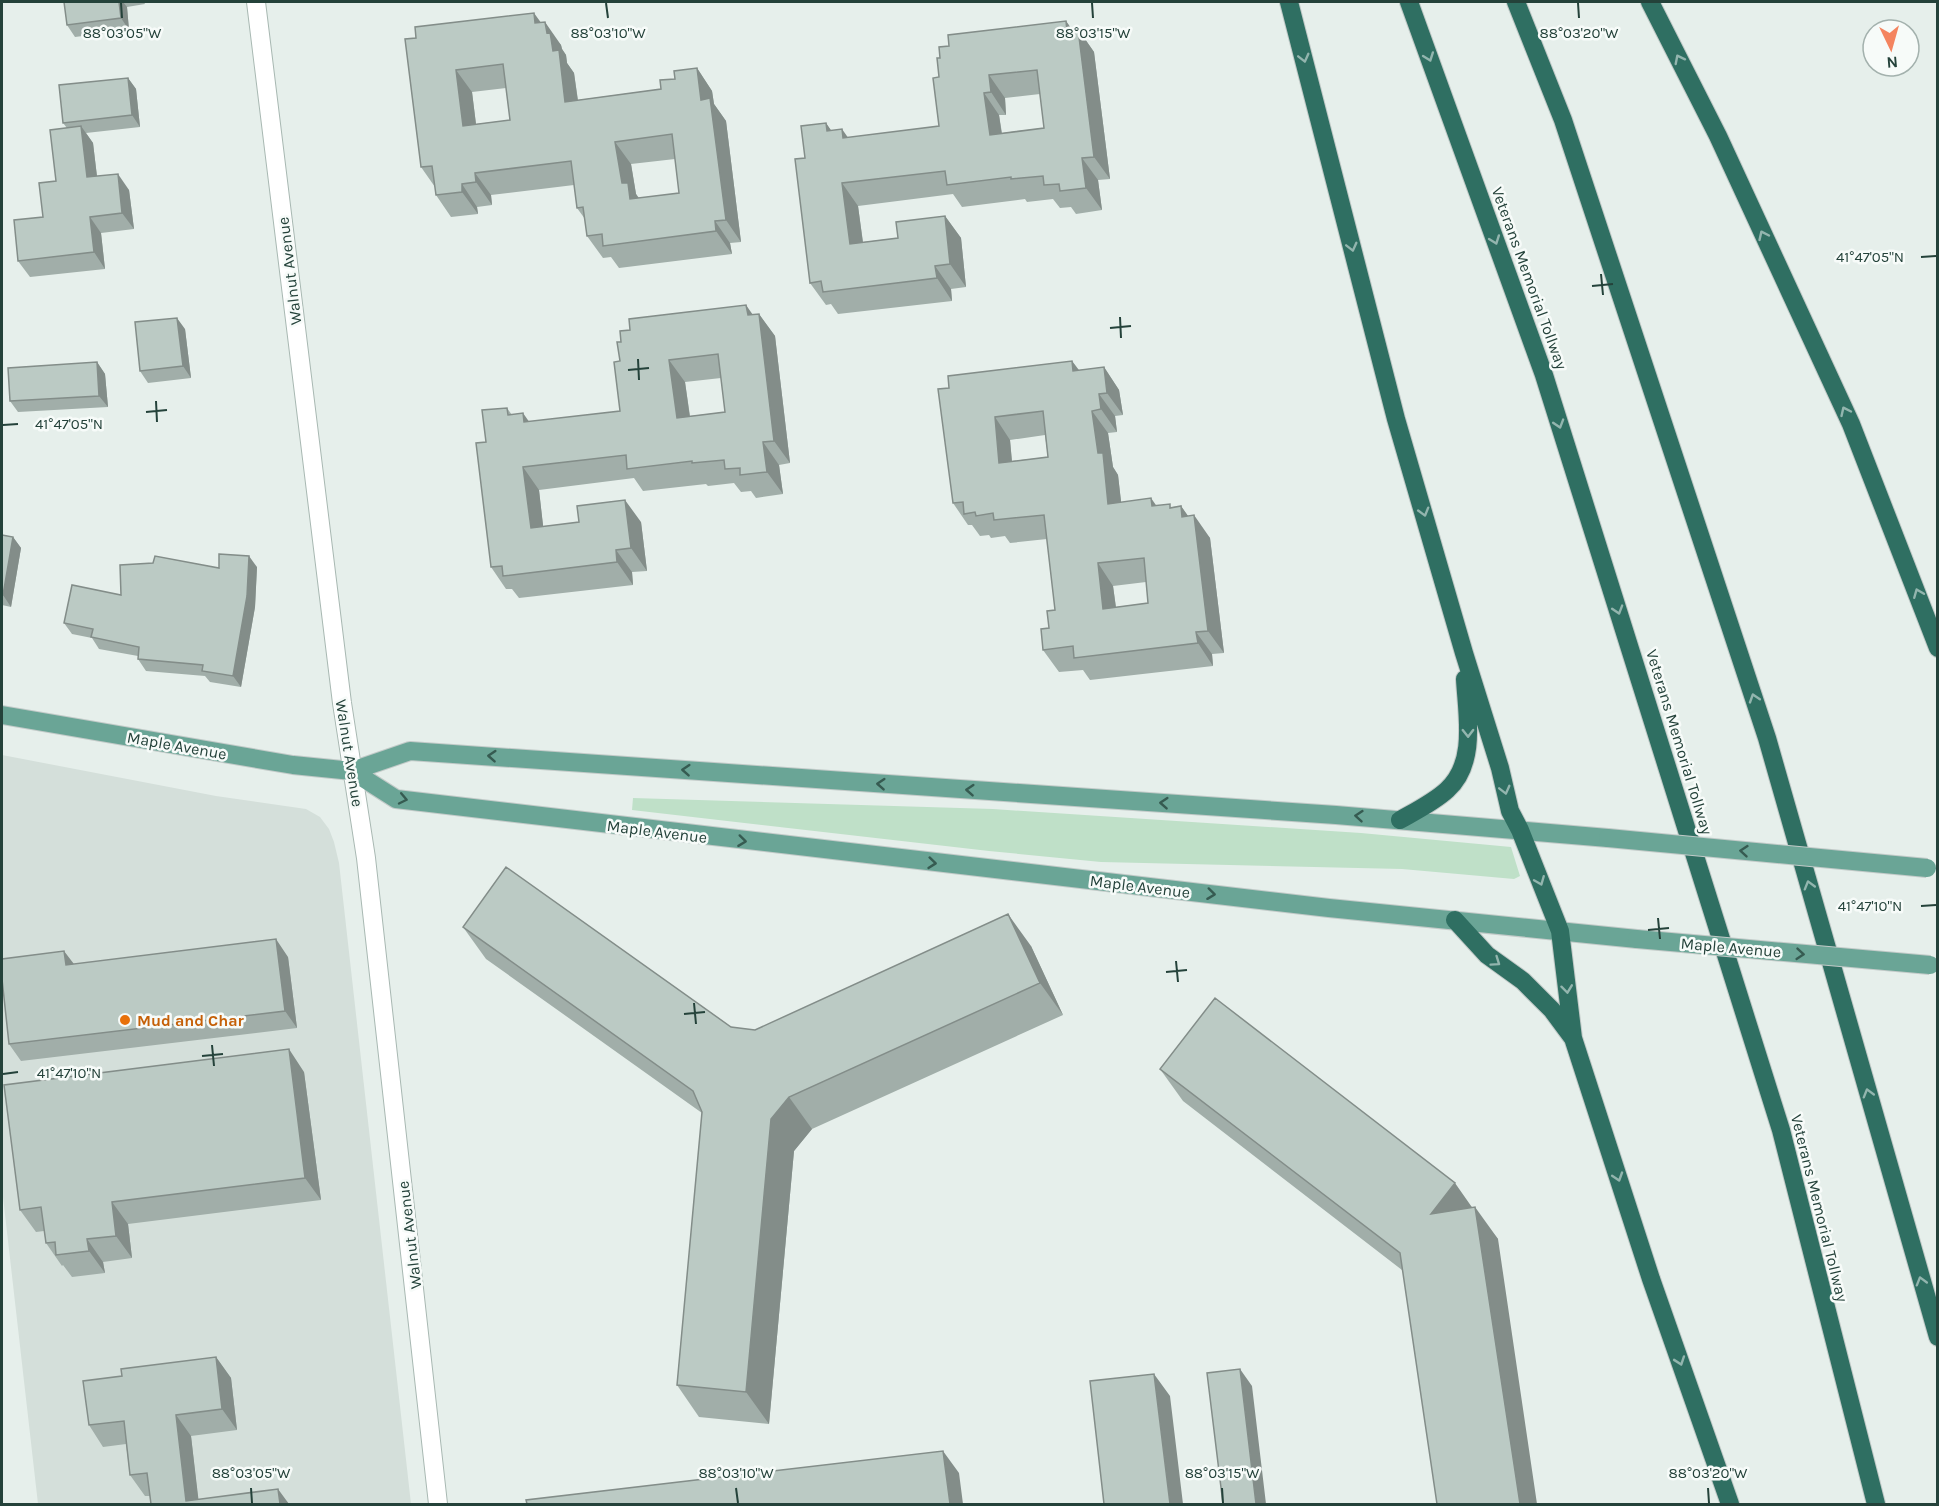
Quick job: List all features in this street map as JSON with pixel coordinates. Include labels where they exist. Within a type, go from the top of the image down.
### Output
[{"type":"highway","points":[[1289,2],[1396,419],[1500,768],[1510,811],[1520,830],[1560,931],[1573,1038],[1651,1278],[1730,1504]]},
{"type":"highway","name":"Veterans Memorial Tollway","points":[[1409,2],[1544,375],[1781,1130],[1876,1504]]},
{"type":"highway","points":[[1516,2],[1563,120],[1767,738],[1938,1337]]},
{"type":"highway","points":[[1650,2],[1718,136],[1851,424],[1938,648]]},
{"type":"highway","points":[[1400,820],[1430,803],[1448,789],[1461,773],[1468,746],[1464,653]]},
{"type":"highway","points":[[1455,921],[1487,955],[1523,981],[1552,1010],[1573,1038]]},
{"type":"main road","name":"Maple Avenue","points":[[2,715],[293,765],[352,771],[410,751],[1400,820],[1932,868]]},
{"type":"main road","name":"Maple Avenue","points":[[352,771],[396,799],[851,854],[1455,921],[1934,966]]},
{"type":"street","name":"Walnut Avenue","points":[[256,2],[340,693],[366,858],[438,1504]]},
{"type":"shaded area","points":[[2,755],[216,796],[306,809],[320,817],[329,829],[339,863],[411,1504],[38,1504],[2,1188]]},
{"type":"green space","points":[[633,798],[993,809],[1361,833],[1511,847],[1520,876],[1514,879],[1402,869],[1101,862],[632,810]]},
{"type":"building","points":[[64,2],[119,2],[121,18],[67,25]]},
{"type":"building","points":[[534,13],[535,23],[545,22],[547,33],[550,32],[553,51],[559,50],[565,102],[661,89],[660,80],[675,79],[674,71],[697,68],[701,100],[710,98],[726,220],[715,221],[716,231],[603,246],[602,234],[587,236],[583,207],[577,208],[571,161],[475,173],[476,182],[462,184],[462,192],[436,195],[432,166],[421,167],[405,39],[416,38],[415,27]],"holes":[[[503,64],[510,120],[463,126],[456,70]],[[672,134],[679,193],[630,199],[628,183],[622,183],[615,142]]]},
{"type":"building","points":[[1066,21],[1067,31],[1078,29],[1094,157],[1082,158],[1086,188],[1060,191],[1059,184],[1044,185],[1043,176],[1011,179],[1011,177],[947,185],[945,171],[842,183],[850,244],[898,238],[896,222],[945,216],[950,264],[935,266],[937,278],[823,292],[821,281],[810,283],[795,159],[805,158],[801,126],[826,123],[827,131],[842,129],[843,138],[939,126],[933,78],[939,77],[937,58],[940,58],[939,47],[949,46],[948,35]],"holes":[[[1037,70],[1044,128],[990,135],[984,93],[991,92],[989,75]]]},
{"type":"building","points":[[128,78],[132,115],[63,123],[59,85]]},
{"type":"building","points":[[81,126],[87,177],[118,174],[122,213],[90,217],[94,252],[18,261],[14,220],[43,217],[39,183],[56,181],[50,130]]},
{"type":"building","points":[[746,305],[748,315],[759,314],[774,441],[763,442],[767,472],[740,475],[740,468],[725,469],[724,460],[692,463],[692,461],[627,469],[626,455],[523,467],[531,528],[579,522],[577,506],[625,500],[631,548],[616,550],[617,562],[503,576],[502,566],[491,567],[476,443],[486,442],[482,410],[507,408],[508,415],[523,413],[524,422],[620,411],[614,362],[620,361],[617,342],[621,342],[620,331],[630,330],[629,319]],"holes":[[[718,354],[725,412],[677,418],[669,360]]]},
{"type":"building","points":[[177,318],[183,366],[140,371],[135,322]]},
{"type":"building","points":[[1072,361],[1073,371],[1104,367],[1107,393],[1099,394],[1101,409],[1092,411],[1098,453],[1103,453],[1108,504],[1151,498],[1152,506],[1170,504],[1170,508],[1181,506],[1182,517],[1194,515],[1208,631],[1196,632],[1198,643],[1074,658],[1073,646],[1043,650],[1041,629],[1049,628],[1047,611],[1055,610],[1044,515],[994,520],[993,513],[976,516],[975,512],[964,514],[963,502],[953,503],[938,389],[949,388],[948,376]],"holes":[[[1043,411],[1048,457],[999,463],[995,417]],[[1144,558],[1148,603],[1103,609],[1098,563]]]},
{"type":"building","points":[[97,362],[99,396],[10,401],[8,368]]},
{"type":"building","points":[[2,535],[13,537],[3,595],[2,595]]},
{"type":"building","points":[[219,554],[249,556],[247,596],[233,676],[202,671],[203,665],[138,659],[139,647],[91,637],[93,629],[64,623],[72,585],[121,595],[120,565],[153,563],[155,556],[219,568]]},
{"type":"building","points":[[506,867],[731,1027],[755,1030],[1008,914],[1040,983],[789,1097],[771,1119],[746,1392],[677,1385],[702,1112],[693,1091],[463,927]]},
{"type":"building","points":[[276,939],[285,1011],[9,1044],[2,959],[64,951],[66,965]]},
{"type":"building","points":[[1215,998],[1455,1183],[1431,1214],[1475,1207],[1520,1504],[1437,1504],[1400,1253],[1160,1069]]},
{"type":"building","points":[[289,1049],[305,1178],[112,1202],[116,1236],[87,1239],[89,1251],[56,1255],[55,1242],[46,1243],[41,1207],[20,1210],[4,1085]]},
{"type":"building","points":[[216,1357],[222,1409],[176,1415],[186,1501],[278,1489],[280,1504],[151,1504],[147,1473],[130,1475],[124,1421],[89,1425],[83,1381],[122,1376],[121,1369]]},
{"type":"building","points":[[1240,1369],[1256,1504],[1223,1504],[1207,1373]]},
{"type":"building","points":[[1154,1374],[1170,1504],[1104,1504],[1090,1381]]},
{"type":"building","points":[[943,1451],[950,1504],[527,1504],[526,1500]]},
{"type":"place","name":"Mud and Char","points":[[125,1020]]}]
